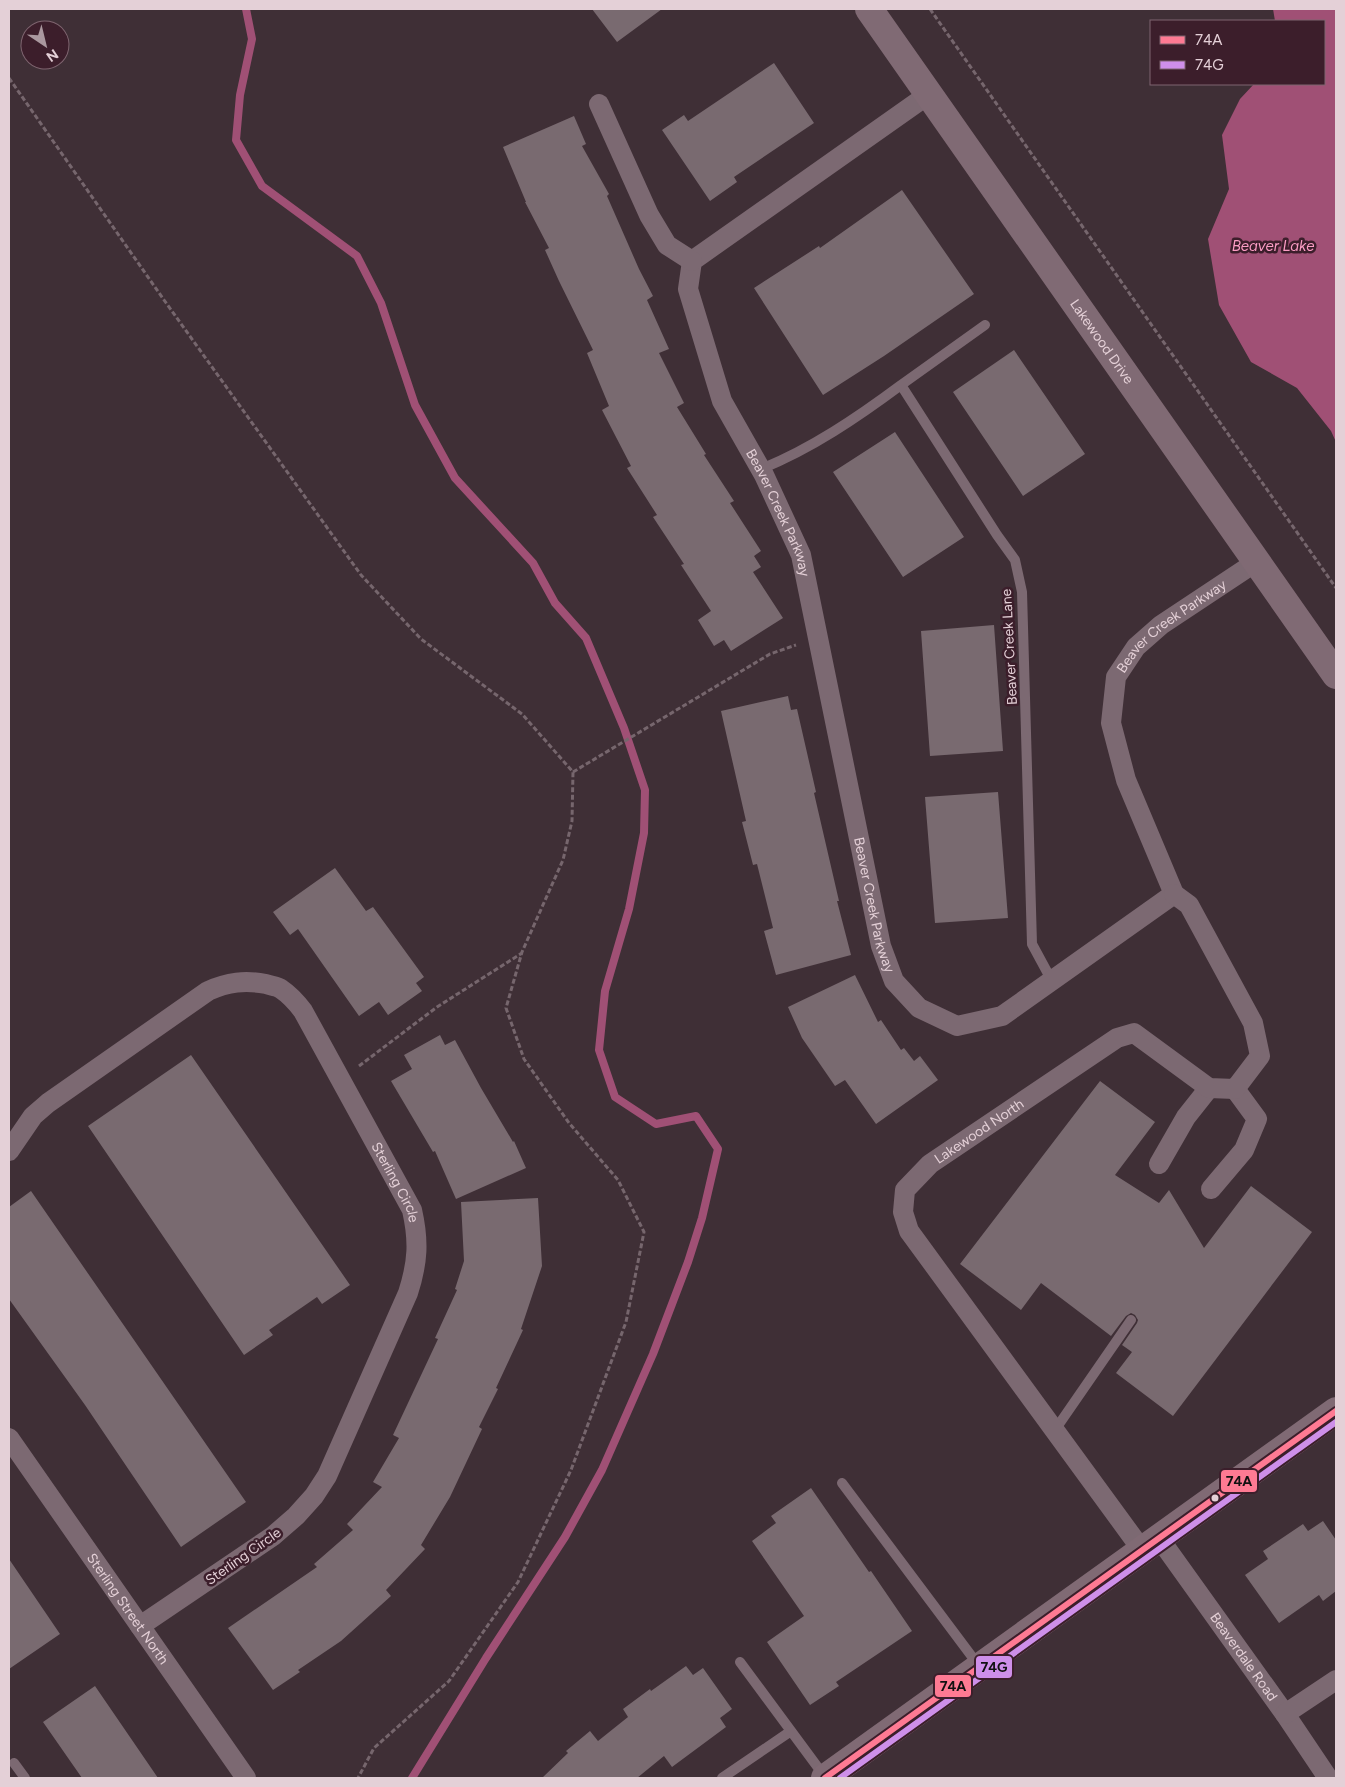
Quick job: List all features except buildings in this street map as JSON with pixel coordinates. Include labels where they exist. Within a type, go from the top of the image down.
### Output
[{"type":"street","name":"Lakewood Drive","points":[[869,9],[1336,675]]},
{"type":"street","points":[[599,104],[649,215],[668,245],[692,261],[929,94]]},
{"type":"street","name":"Beaver Creek Parkway","points":[[692,261],[688,289],[722,401],[761,469],[801,555],[881,946],[894,981],[919,1008],[957,1026],[1002,1016],[1174,894],[1126,780],[1111,723],[1116,677],[1136,647],[1160,625],[1256,562]]},
{"type":"street","points":[[1174,894],[1189,905],[1253,1022],[1260,1056],[1235,1089]]},
{"type":"street","name":"Sterling Circle","points":[[9,1151],[33,1116],[48,1103],[208,990],[223,984],[241,981],[258,982],[279,988],[293,998],[303,1011],[412,1210],[417,1231],[417,1252],[414,1273],[408,1293],[327,1476],[314,1496],[296,1516],[273,1536],[140,1626]]},
{"type":"street","name":"Lakewood North","points":[[1151,1544],[1055,1430],[910,1231],[903,1212],[905,1190],[930,1164],[1117,1038],[1134,1032],[1209,1088]]},
{"type":"street","points":[[1159,1164],[1186,1116],[1209,1088],[1235,1089]]},
{"type":"street","points":[[1211,1189],[1244,1150],[1257,1119],[1235,1089]]},
{"type":"street","points":[[825,1778],[1336,1411]]},
{"type":"street","name":"Sterling Street North","points":[[12,1448],[246,1778]]},
{"type":"street","name":"Beaverdale Road","points":[[1151,1544],[1285,1714],[1328,1778]]},
{"type":"street","points":[[1285,1714],[1336,1680]]},
{"type":"lane","points":[[761,469],[784,460],[824,436],[902,385],[985,325]]},
{"type":"lane","name":"Beaver Creek Lane","points":[[902,385],[997,535],[1015,560],[1022,592],[1032,944],[1052,981]]},
{"type":"lane","points":[[1055,1430],[1131,1320]]},
{"type":"lane","points":[[842,1483],[979,1667]]},
{"type":"lane","points":[[740,1662],[825,1778]]},
{"type":"lane","points":[[722,1778],[791,1730]]},
{"type":"lane","points":[[14,1762],[25,1778]]},
{"type":"path","points":[[930,9],[1336,588]]},
{"type":"path","points":[[9,78],[164,300],[361,574],[421,639],[522,714],[573,772],[572,821],[563,860],[522,952],[506,1008],[524,1059],[569,1123],[618,1180],[644,1232],[626,1322],[571,1470],[518,1582],[449,1681],[374,1748],[358,1778]]},
{"type":"path","points":[[573,772],[770,654],[818,637]]},
{"type":"path","points":[[342,1082],[367,1059],[436,1007],[522,952]]},
{"type":"water","name":"Beaver Lake","points":[[1273,9],[1336,9],[1336,442],[1331,431],[1297,388],[1251,362],[1219,305],[1208,239],[1229,189],[1222,135],[1240,99],[1253,85],[1325,85],[1325,20],[1275,20]]},
{"type":"waterway","points":[[246,9],[252,39],[240,95],[236,140],[262,186],[357,256],[381,303],[415,405],[455,478],[533,563],[555,603],[586,638],[624,728],[645,790],[644,833],[629,909],[605,991],[599,1050],[615,1097],[656,1124],[696,1116],[718,1149],[702,1218],[688,1262],[653,1354],[602,1470],[565,1537],[486,1658],[412,1778]]},
{"type":"transit line","name":"74A","points":[[825,1778],[1336,1411]]},
{"type":"transit line","name":"74G","points":[[840,1778],[1336,1422]]}]
